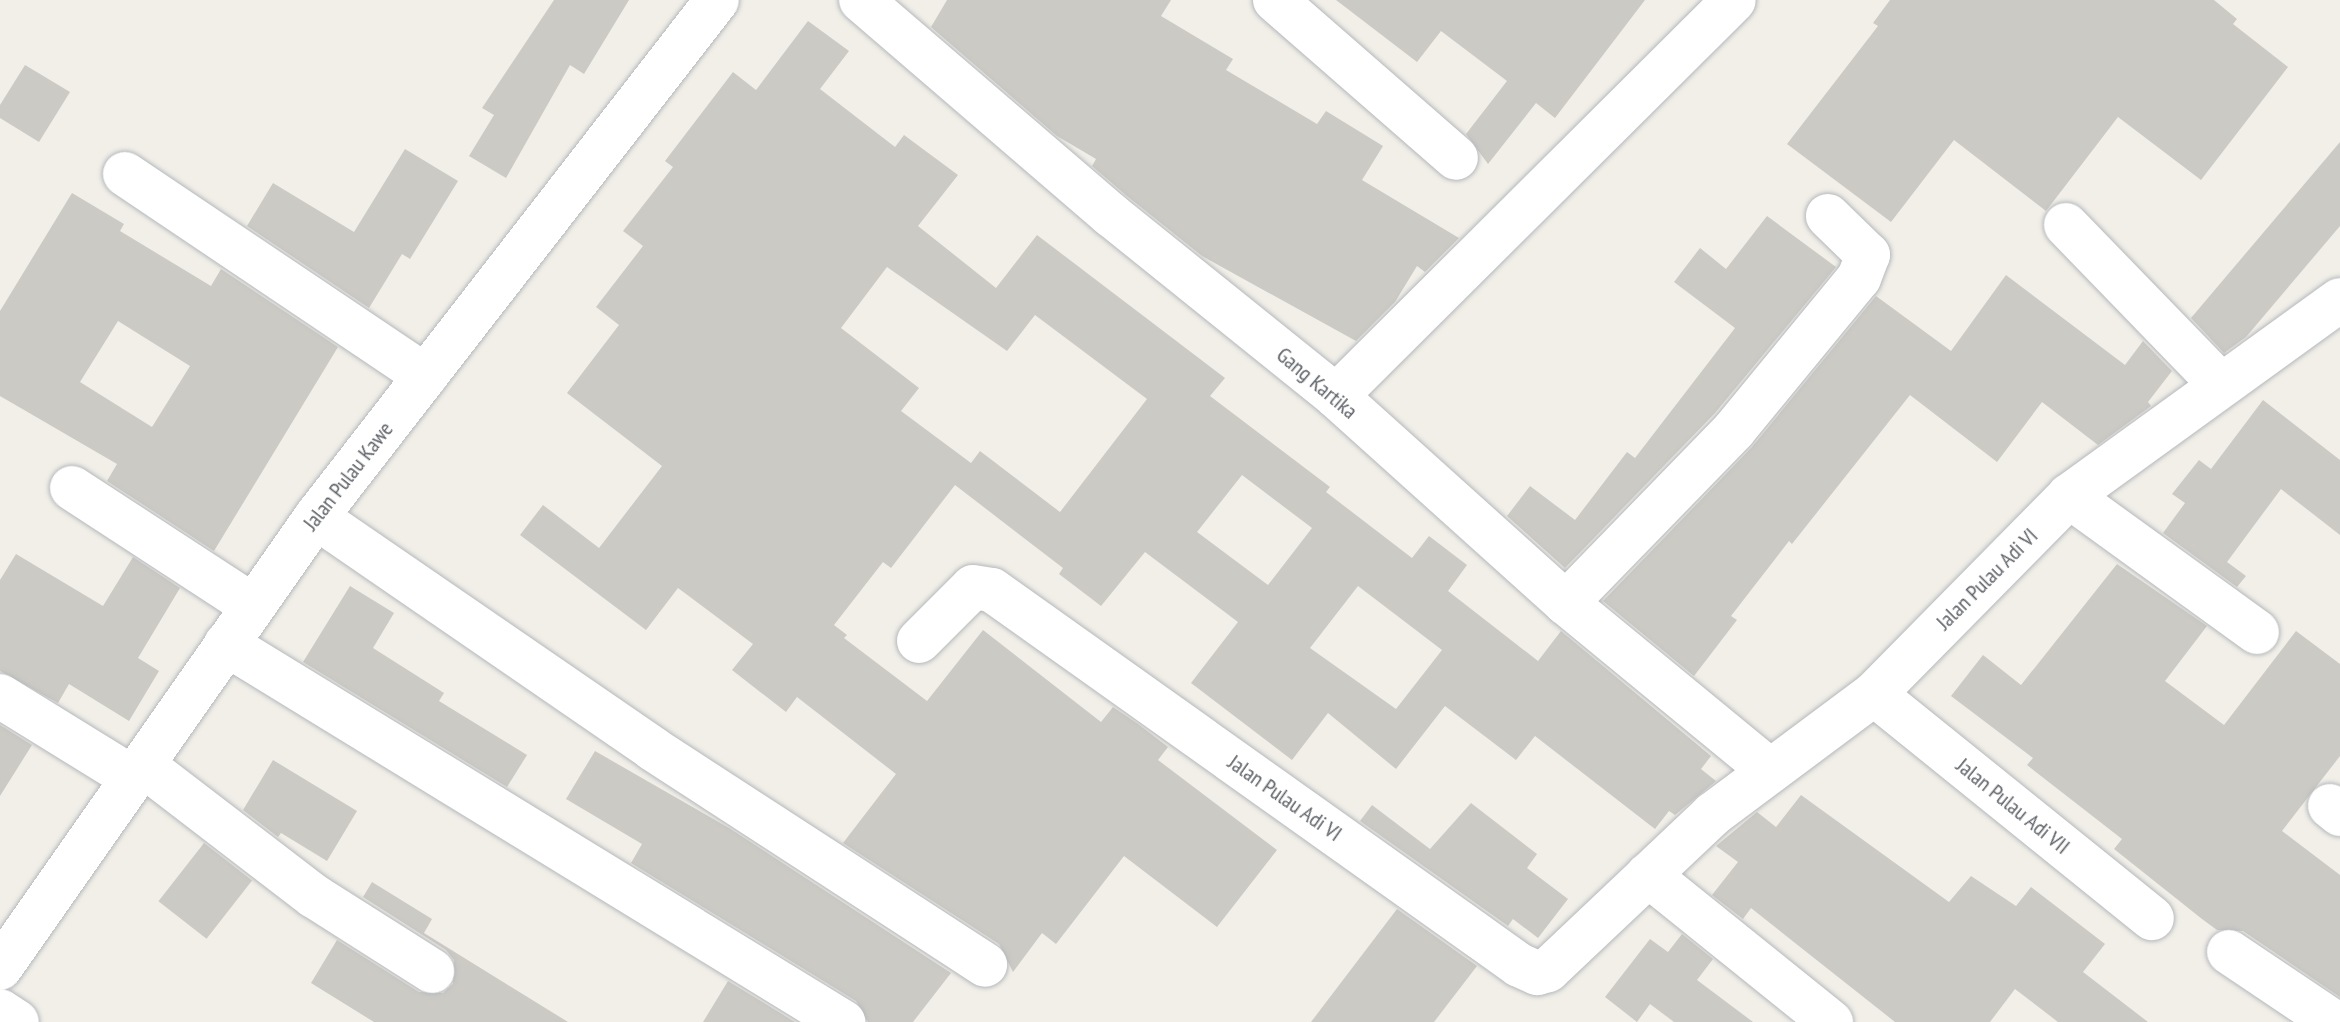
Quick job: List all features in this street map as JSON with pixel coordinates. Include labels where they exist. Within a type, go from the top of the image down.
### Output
[{"type":"street","name":"Jalan Pulau Kawe","points":[[0,968],[316,517],[717,0]]},
{"type":"street","name":"Gang Kartika","points":[[861,0],[1111,215],[1336,396],[1566,603],[1769,770]]},
{"type":"street","points":[[1275,0],[1456,158]]},
{"type":"street","points":[[1336,396],[1734,0]]},
{"type":"street","points":[[125,174],[426,376]]},
{"type":"street","points":[[1566,603],[1734,430],[1859,278],[1868,255],[1828,216]]},
{"type":"street","points":[[2066,225],[2220,384]]},
{"type":"street","name":"Jalan Pulau Adi VI","points":[[919,641],[973,587],[992,590],[1528,970],[1548,970],[1562,961],[1648,875],[1769,770],[1874,694],[2069,496],[2340,300]]},
{"type":"street","points":[[72,488],[253,606]]},
{"type":"street","points":[[2069,496],[2257,632]]},
{"type":"street","points":[[316,517],[653,749],[985,965]]},
{"type":"street","points":[[226,644],[843,1022]]},
{"type":"street","name":"Jalan Pulau Adi VII","points":[[1874,694],[2152,918]]},
{"type":"street","points":[[0,696],[138,771],[314,896],[432,971]]},
{"type":"street","points":[[1648,875],[1831,1022]]},
{"type":"street","points":[[2229,952],[2333,1022]]},
{"type":"street","points":[[0,1011],[17,1022]]},
{"type":"building","points":[[554,0],[629,0],[584,74],[570,65],[506,178],[469,156],[494,115],[482,108]]},
{"type":"building","points":[[947,0],[1171,0],[1161,16],[1233,59],[1226,70],[1317,124],[1326,111],[1383,146],[1362,180],[1459,238],[1425,272],[1417,266],[1395,302],[1356,341],[1202,256],[1127,196],[1092,166],[1096,159],[1057,136],[931,27]]},
{"type":"building","points":[[1336,0],[1645,0],[1555,118],[1536,103],[1488,164],[1466,134],[1507,81],[1441,31],[1417,62]]},
{"type":"building","points":[[1890,0],[2214,0],[2237,19],[2233,24],[2288,67],[2201,180],[2118,117],[2046,211],[1954,140],[1891,222],[1787,144],[1878,26],[1873,23]]},
{"type":"building","points":[[808,21],[849,51],[820,89],[895,147],[904,135],[958,175],[918,226],[996,288],[1037,235],[1225,378],[1210,396],[1330,487],[1326,492],[1412,558],[1429,536],[1467,565],[1448,591],[1538,661],[1561,631],[1711,756],[1701,769],[1716,781],[1675,815],[1669,811],[1655,829],[1535,736],[1516,760],[1445,706],[1396,769],[1328,713],[1292,760],[1191,683],[1238,622],[1145,552],[1101,606],[1059,574],[1063,568],[955,485],[891,568],[883,562],[834,625],[847,635],[844,638],[927,701],[983,630],[1101,722],[1113,707],[1138,724],[1168,747],[1158,760],[1277,850],[1217,927],[1124,856],[1056,944],[1042,933],[1013,972],[999,944],[843,843],[896,774],[797,697],[786,712],[732,670],[753,644],[678,588],[646,630],[520,535],[543,505],[599,548],[662,466],[567,393],[619,325],[596,307],[643,246],[623,231],[673,167],[665,161],[733,72],[756,90]],"holes":[[[887,267],[1007,351],[1035,315],[1147,399],[1060,512],[980,451],[971,463],[901,411],[919,388],[841,328]],[[1242,475],[1312,528],[1268,585],[1197,532]],[[1358,586],[1442,650],[1396,709],[1310,648]]]},
{"type":"building","points":[[25,65],[70,92],[39,142],[0,118],[0,105]]},
{"type":"building","points":[[2340,142],[2340,226],[2246,337],[2224,353],[2191,318]]},
{"type":"building","points":[[405,149],[458,181],[410,259],[402,254],[369,308],[247,226],[273,183],[354,232]]},
{"type":"building","points":[[72,193],[124,224],[120,231],[211,286],[221,269],[338,347],[214,551],[107,481],[117,464],[0,396],[0,311]],"holes":[[[118,321],[190,366],[152,427],[80,382]]]},
{"type":"building","points":[[1767,216],[1836,267],[1715,413],[1565,568],[1507,516],[1530,486],[1575,520],[1627,452],[1635,458],[1735,328],[1674,282],[1700,248],[1726,269]]},
{"type":"building","points":[[2006,275],[2125,365],[2143,341],[2172,371],[2148,402],[2151,406],[2098,445],[2042,402],[1997,462],[1910,395],[1731,616],[1737,620],[1694,676],[1603,601],[1752,447],[1876,296],[1951,351]]},
{"type":"building","points":[[2263,400],[2340,460],[2340,535],[2281,489],[2227,562],[2246,576],[2237,587],[2163,533],[2185,503],[2172,494],[2199,460],[2211,469]]},
{"type":"building","points":[[16,554],[103,606],[133,557],[180,588],[138,658],[159,671],[129,721],[69,684],[58,703],[0,671],[0,580]]},
{"type":"building","points":[[2117,564],[2207,626],[2165,681],[2224,725],[2296,631],[2340,664],[2340,756],[2282,831],[2340,875],[2340,997],[2243,931],[2217,930],[2202,919],[2114,849],[2122,839],[2027,765],[2033,758],[1951,696],[1983,655],[2021,685]]},
{"type":"building","points":[[350,586],[394,613],[373,648],[444,693],[439,701],[527,755],[507,787],[303,662]]},
{"type":"building","points":[[0,725],[32,745],[0,796]]},
{"type":"building","points":[[595,751],[729,828],[951,973],[913,1022],[868,1022],[856,1001],[631,863],[642,844],[566,799]]},
{"type":"building","points":[[273,760],[357,811],[327,861],[281,833],[278,837],[243,810]]},
{"type":"building","points":[[1801,795],[1949,902],[1971,876],[2016,906],[2031,887],[2105,944],[2083,972],[2148,1022],[2058,1022],[2015,989],[1990,1022],[1895,1022],[1751,908],[1743,919],[1712,895],[1738,862],[1716,846],[1757,812],[1776,827]]},
{"type":"building","points":[[1471,803],[1537,854],[1527,868],[1568,899],[1538,938],[1513,919],[1508,926],[1360,821],[1372,805],[1430,849]]},
{"type":"building","points":[[204,843],[252,881],[207,939],[158,901]]},
{"type":"building","points":[[372,882],[432,919],[424,933],[568,1022],[374,1022],[311,983],[337,940],[419,992],[443,993],[453,984],[454,960],[446,950],[363,897]]},
{"type":"building","points":[[1397,909],[1477,966],[1434,1022],[1311,1022]]},
{"type":"building","points":[[1682,934],[1713,959],[1697,980],[1753,1022],[1674,1022],[1650,1004],[1637,1022],[1605,997],[1650,939],[1668,952]]},
{"type":"building","points":[[728,981],[795,1022],[703,1022]]}]
